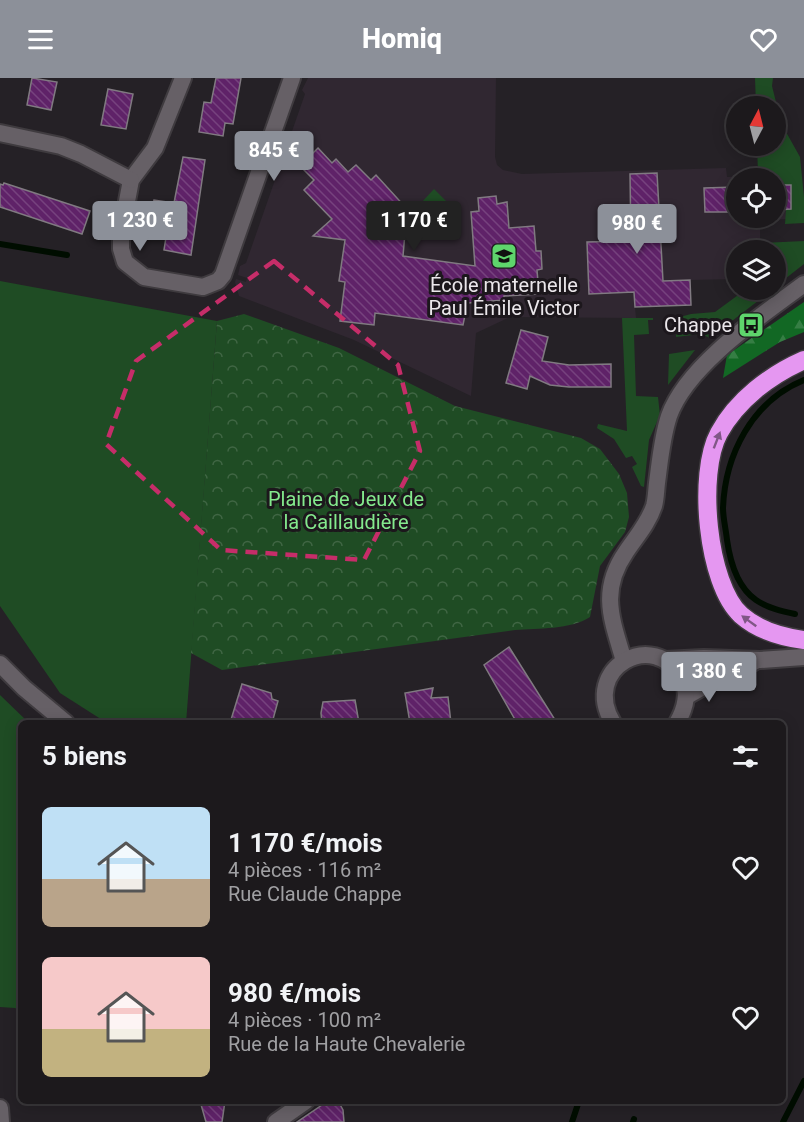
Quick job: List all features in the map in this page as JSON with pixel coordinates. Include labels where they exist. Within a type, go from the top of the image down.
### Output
[{"type":"highway","points":[[804,360],[770,378],[749,395],[729,416],[717,435],[710,458],[706,514],[718,574],[726,597],[740,614],[757,627],[782,637],[804,639]]},
{"type":"street","points":[[183,78],[155,148],[131,180],[121,233],[121,249],[125,262],[144,277],[203,287],[218,281],[223,275],[292,78]]},
{"type":"street","points":[[0,133],[61,146],[131,180]]},
{"type":"street","points":[[624,660],[610,616],[609,590],[619,563],[643,530],[655,503],[665,428],[674,405],[700,368],[804,284]]},
{"type":"street","points":[[610,720],[605,710],[603,696],[606,682],[613,669],[624,660],[652,655],[665,660],[677,669],[684,682],[687,696],[685,709],[679,720]]},
{"type":"street","points":[[665,660],[704,658],[760,660],[804,657]]},
{"type":"street","points":[[687,696],[735,669],[760,660]]},
{"type":"street","points":[[0,664],[24,688],[62,720]]},
{"type":"street","points":[[276,1122],[302,1104]]},
{"type":"street","points":[[0,1108],[1,1122]]},
{"type":"highlighted area","points":[[274,261],[398,365],[420,451],[364,560],[221,550],[106,444],[136,361]]},
{"type":"shaded area","points":[[308,78],[496,78],[495,157],[497,165],[503,170],[522,174],[726,168],[726,228],[760,228],[760,240],[726,240],[726,279],[690,280],[691,305],[635,307],[636,318],[510,317],[476,333],[471,396],[354,340],[239,296],[235,282],[236,279],[246,282],[247,278],[238,275],[240,266],[246,263],[305,94],[302,90]]},
{"type":"shaded area","points":[[786,185],[791,185],[791,209],[786,210]]},
{"type":"green space","points":[[755,78],[773,78],[774,96],[756,96]]},
{"type":"green space","points":[[786,132],[800,157],[804,223],[786,224],[786,209],[791,209],[791,185],[786,185],[786,168],[758,168],[757,156],[786,156]]},
{"type":"green space","points":[[434,189],[449,204],[423,231],[408,217]]},
{"type":"green space","points":[[804,241],[804,264],[786,278],[786,242]]},
{"type":"green space","points":[[0,281],[217,321],[186,720],[102,720],[60,693],[0,606]]},
{"type":"green space","points":[[731,300],[759,300],[710,338],[701,334],[676,337],[676,318],[715,312]]},
{"type":"green space","points":[[804,302],[804,332],[780,342],[723,378],[727,355]]},
{"type":"green space","name":"Plaine de Jeux de la Caillaudière","points":[[244,314],[339,348],[455,406],[581,438],[600,449],[619,474],[627,493],[629,517],[625,532],[600,566],[590,617],[564,626],[515,630],[222,670],[191,653],[217,321]]},
{"type":"green space","points":[[622,318],[653,318],[653,320],[648,320],[649,334],[634,335],[636,396],[658,397],[660,415],[649,440],[644,487],[641,486],[632,467],[637,464],[632,456],[626,458],[614,439],[597,428],[598,424],[627,431]]},
{"type":"green space","points":[[695,350],[668,385],[669,354]]},
{"type":"green space","points":[[0,695],[26,720],[18,720],[18,1010],[0,1007]]},
{"type":"building","points":[[32,78],[57,82],[51,110],[27,105]]},
{"type":"building","points":[[216,78],[241,78],[233,124],[225,123],[223,136],[199,132],[204,102],[211,103]]},
{"type":"building","points":[[108,89],[133,94],[126,129],[101,125]]},
{"type":"building","points":[[318,148],[332,163],[336,159],[348,172],[356,165],[371,180],[376,175],[407,209],[403,256],[475,266],[471,212],[479,211],[478,198],[496,196],[497,204],[507,202],[509,228],[534,226],[536,251],[541,251],[542,269],[537,270],[539,294],[504,296],[504,300],[431,306],[465,315],[463,325],[375,313],[374,325],[340,321],[345,282],[339,281],[345,240],[313,236],[332,219],[304,190],[314,180],[300,166]]},
{"type":"building","points":[[183,157],[205,160],[191,255],[164,250],[168,225],[149,222],[154,200],[174,203]]},
{"type":"building","points":[[657,173],[663,281],[690,280],[691,305],[635,307],[634,292],[589,294],[587,242],[631,241],[630,174]]},
{"type":"building","points":[[4,183],[90,211],[82,234],[0,207],[0,184]]},
{"type":"building","points":[[786,185],[791,185],[791,209],[786,209]]},
{"type":"building","points":[[726,187],[726,212],[705,212],[704,188]]},
{"type":"building","points":[[521,330],[548,337],[542,361],[569,365],[611,364],[611,387],[550,385],[530,376],[527,389],[506,383]]},
{"type":"building","points":[[509,647],[555,720],[515,720],[484,665]]},
{"type":"building","points":[[242,684],[271,693],[272,699],[278,701],[273,720],[231,720]]},
{"type":"building","points":[[433,688],[431,698],[448,697],[451,720],[410,720],[405,693]]},
{"type":"building","points":[[355,700],[358,720],[322,720],[323,702]]},
{"type":"building","points":[[201,1104],[225,1104],[222,1122],[206,1122]]},
{"type":"building","points":[[324,1104],[340,1104],[343,1110],[344,1122],[297,1122]]},
{"type":"waterway","points":[[0,244],[67,255]]},
{"type":"waterway","points":[[795,614],[756,600],[749,595],[739,581],[730,556],[723,508],[729,469],[745,432],[770,401],[786,389],[804,380]]},
{"type":"waterway","points":[[783,1122],[804,1081]]},
{"type":"waterway","points":[[572,1122],[578,1104]]},
{"type":"place","name":"École maternelle Paul Émile Victor","points":[[504,256]]},
{"type":"place","name":"Chappe","points":[[751,325]]}]
